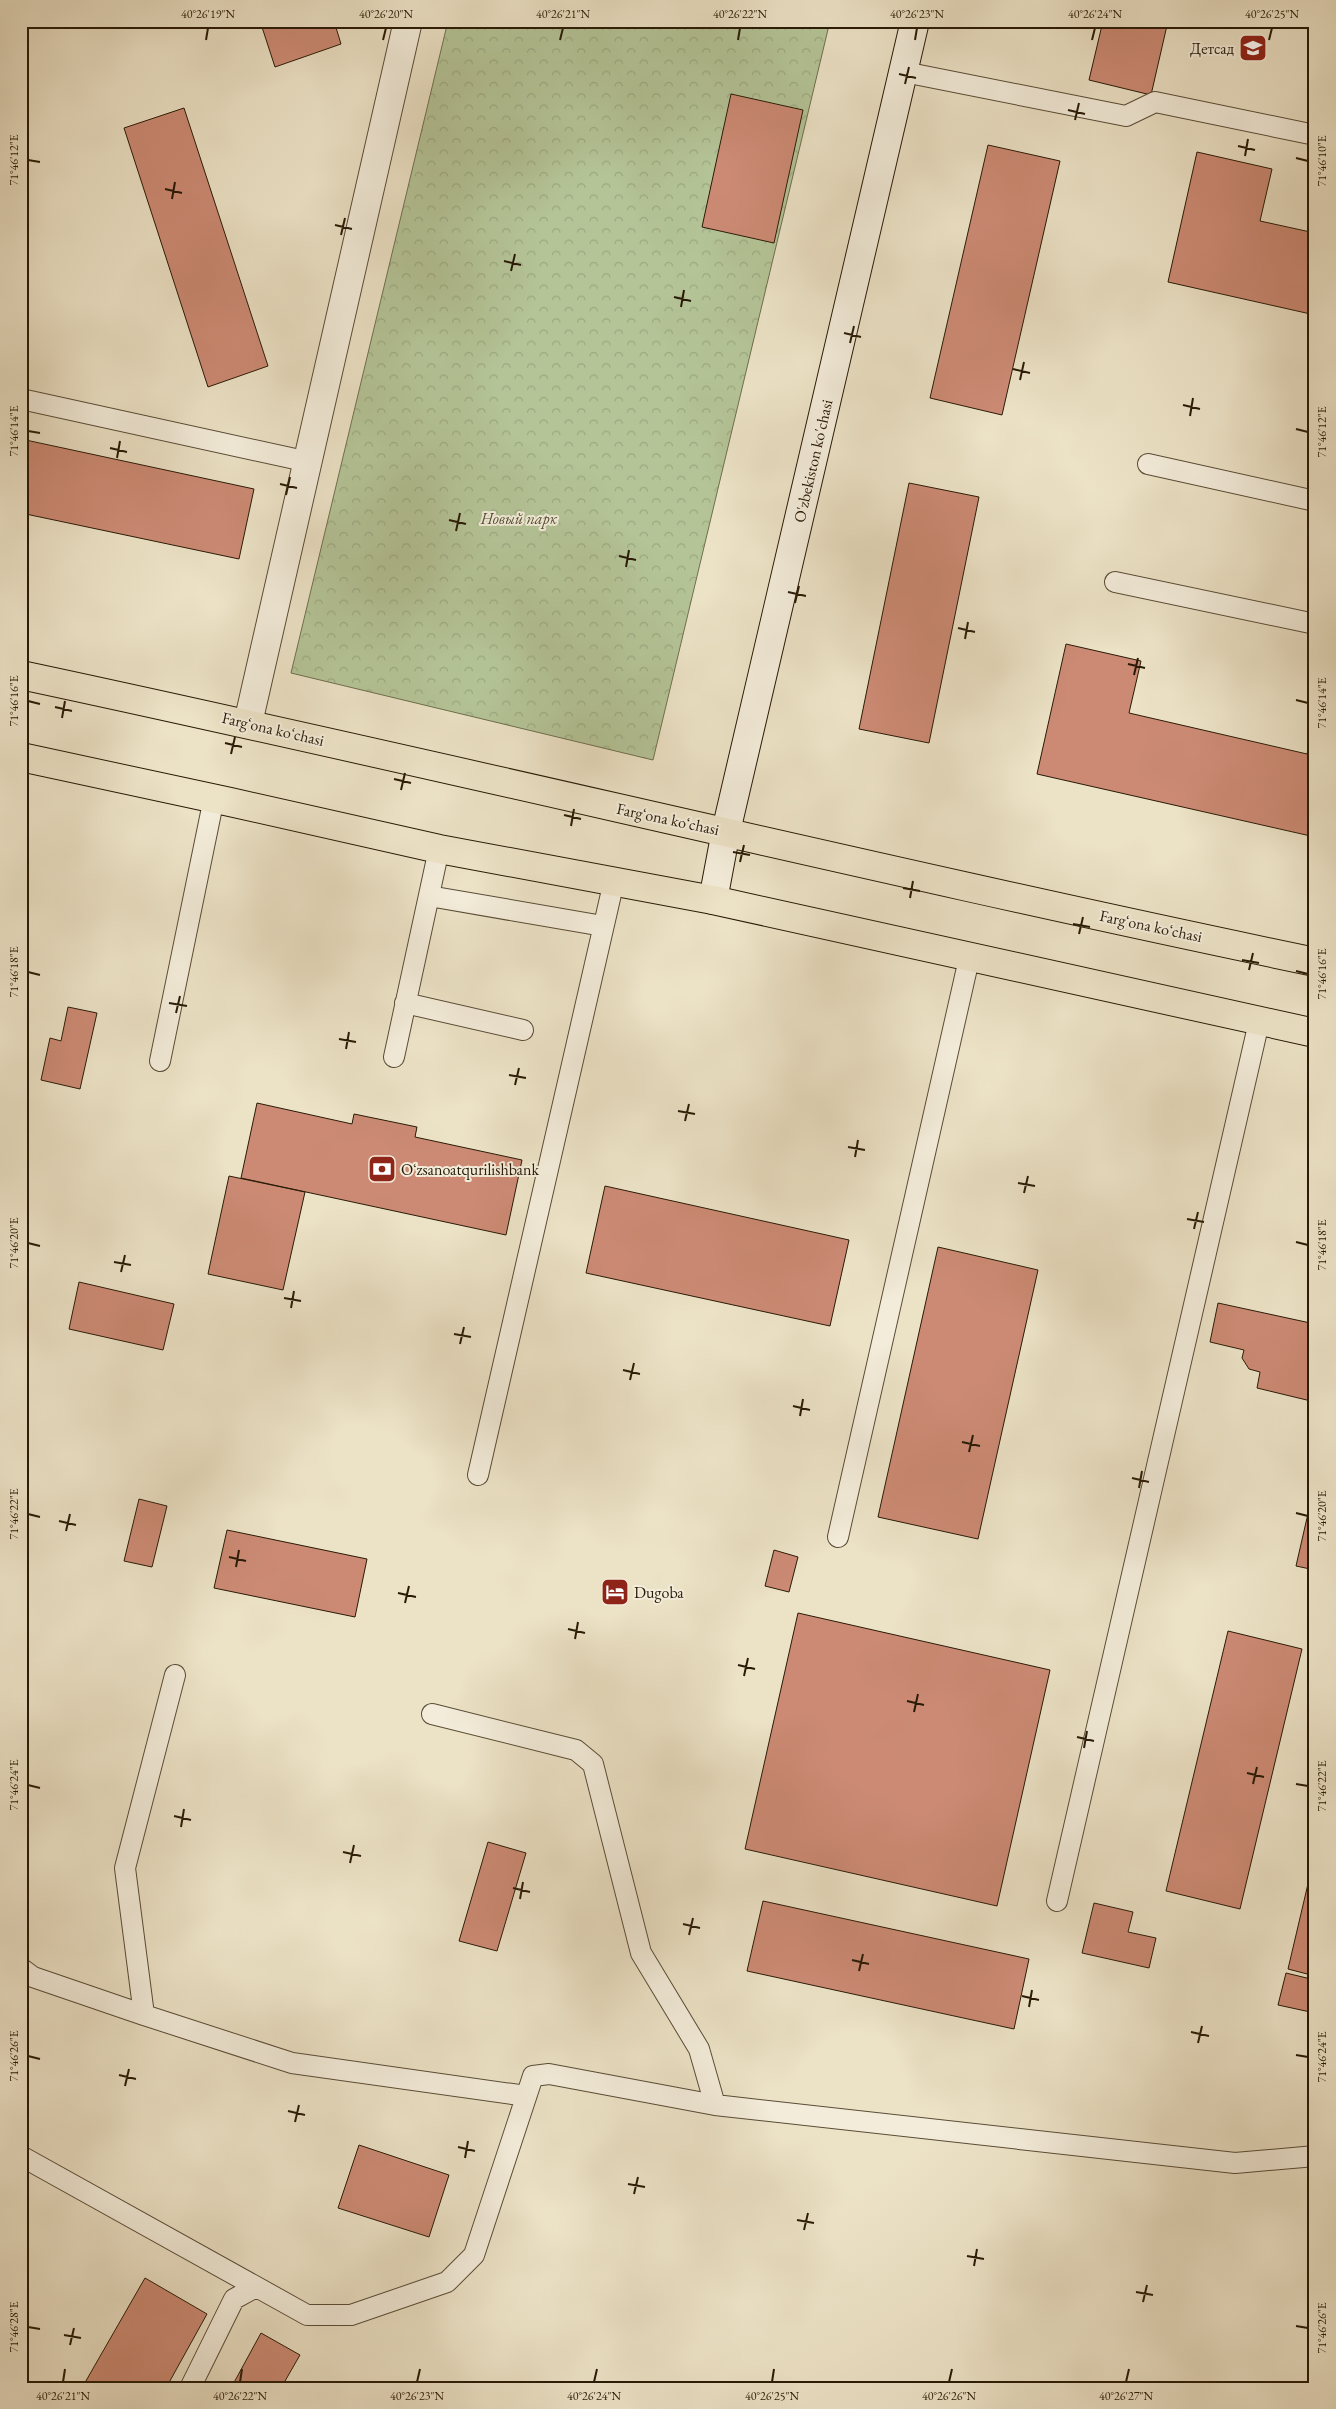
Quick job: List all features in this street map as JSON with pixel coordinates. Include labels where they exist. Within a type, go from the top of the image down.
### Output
[{"type":"main road","name":"Fargʻona koʻchasi","points":[[21,675],[248,723],[1315,962]]},
{"type":"main road","points":[[21,757],[439,849],[713,900],[969,959],[1315,1034]]},
{"type":"street","points":[[248,723],[408,21]]},
{"type":"street","name":"O'zbekiston ko'chasi","points":[[713,900],[726,831],[915,21]]},
{"type":"lane","points":[[904,72],[1126,116],[1155,102],[1315,135]]},
{"type":"lane","points":[[21,399],[309,462]]},
{"type":"lane","points":[[1148,464],[1315,501]]},
{"type":"lane","points":[[1115,582],[1315,624]]},
{"type":"lane","points":[[160,1061],[214,798]]},
{"type":"lane","points":[[394,1057],[439,849]]},
{"type":"lane","points":[[478,1474],[614,881]]},
{"type":"lane","points":[[429,896],[603,926]]},
{"type":"lane","points":[[838,1537],[969,959]]},
{"type":"lane","points":[[405,1002],[523,1030]]},
{"type":"lane","points":[[1057,1901],[1259,1022]]},
{"type":"lane","points":[[144,2015],[125,1868],[175,1675]]},
{"type":"lane","points":[[432,1714],[576,1750],[593,1764],[642,1953],[699,2049],[714,2104]]},
{"type":"lane","points":[[21,1968],[33,1977],[292,2062],[526,2096]]},
{"type":"lane","points":[[21,2156],[307,2315],[351,2315],[446,2282],[474,2255],[533,2076],[549,2074],[714,2104],[1235,2162],[1315,2156]]},
{"type":"lane","points":[[190,2388],[234,2299],[256,2287]]},
{"type":"green space","name":"Новый парк","points":[[448,21],[830,21],[653,760],[291,673]]},
{"type":"building","points":[[260,21],[334,21],[341,44],[275,67]]},
{"type":"building","points":[[1103,21],[1168,21],[1151,95],[1089,80]]},
{"type":"building","points":[[731,94],[803,110],[774,243],[702,227]]},
{"type":"building","points":[[184,108],[268,366],[208,387],[124,128]]},
{"type":"building","points":[[988,145],[1060,161],[1002,415],[930,398]]},
{"type":"building","points":[[1197,152],[1272,169],[1260,221],[1315,233],[1315,315],[1168,282]]},
{"type":"building","points":[[21,439],[254,489],[239,559],[21,513]]},
{"type":"building","points":[[909,483],[979,497],[929,743],[859,729]]},
{"type":"building","points":[[1066,644],[1141,661],[1129,713],[1307,754],[1315,721],[1315,837],[1037,774]]},
{"type":"building","points":[[68,1007],[97,1013],[80,1089],[41,1080],[50,1038],[61,1041]]},
{"type":"building","name":"Oʻzsanoatqurilishbank","points":[[257,1103],[352,1124],[354,1114],[417,1127],[415,1137],[522,1160],[506,1235],[241,1178]]},
{"type":"building","points":[[229,1176],[305,1192],[283,1290],[208,1274]]},
{"type":"building","points":[[605,1186],[849,1240],[830,1326],[586,1273]]},
{"type":"building","points":[[938,1247],[1038,1270],[978,1539],[878,1517]]},
{"type":"building","points":[[79,1282],[174,1304],[163,1350],[69,1329]]},
{"type":"building","points":[[1218,1303],[1315,1324],[1315,1402],[1257,1388],[1260,1372],[1249,1369],[1242,1358],[1244,1350],[1210,1342]]},
{"type":"building","points":[[1315,1483],[1315,1570],[1296,1566]]},
{"type":"building","points":[[139,1499],[167,1506],[152,1567],[124,1561]]},
{"type":"building","points":[[227,1530],[367,1559],[355,1617],[214,1588]]},
{"type":"building","points":[[774,1550],[798,1557],[789,1592],[765,1586]]},
{"type":"building","points":[[798,1613],[1050,1670],[997,1906],[745,1849]]},
{"type":"building","points":[[1228,1631],[1302,1649],[1240,1909],[1166,1891]]},
{"type":"building","points":[[488,1842],[526,1853],[497,1951],[459,1941]]},
{"type":"building","points":[[1315,1854],[1315,1976],[1288,1969]]},
{"type":"building","points":[[763,1901],[1029,1959],[1014,2029],[747,1971]]},
{"type":"building","points":[[1094,1903],[1133,1912],[1128,1932],[1156,1938],[1149,1968],[1082,1953]]},
{"type":"building","points":[[1286,1973],[1315,1980],[1315,2013],[1278,2005]]},
{"type":"building","points":[[359,2145],[449,2175],[429,2237],[338,2208]]},
{"type":"building","points":[[145,2278],[207,2314],[166,2388],[86,2388],[83,2386]]},
{"type":"building","points":[[261,2333],[300,2355],[281,2388],[231,2388]]},
{"type":"place","name":"Детсад","points":[[1253,48]]},
{"type":"place","name":"Oʻzsanoatqurilishbank","points":[[382,1169]]},
{"type":"place","name":"Dugoba","points":[[615,1592]]}]
